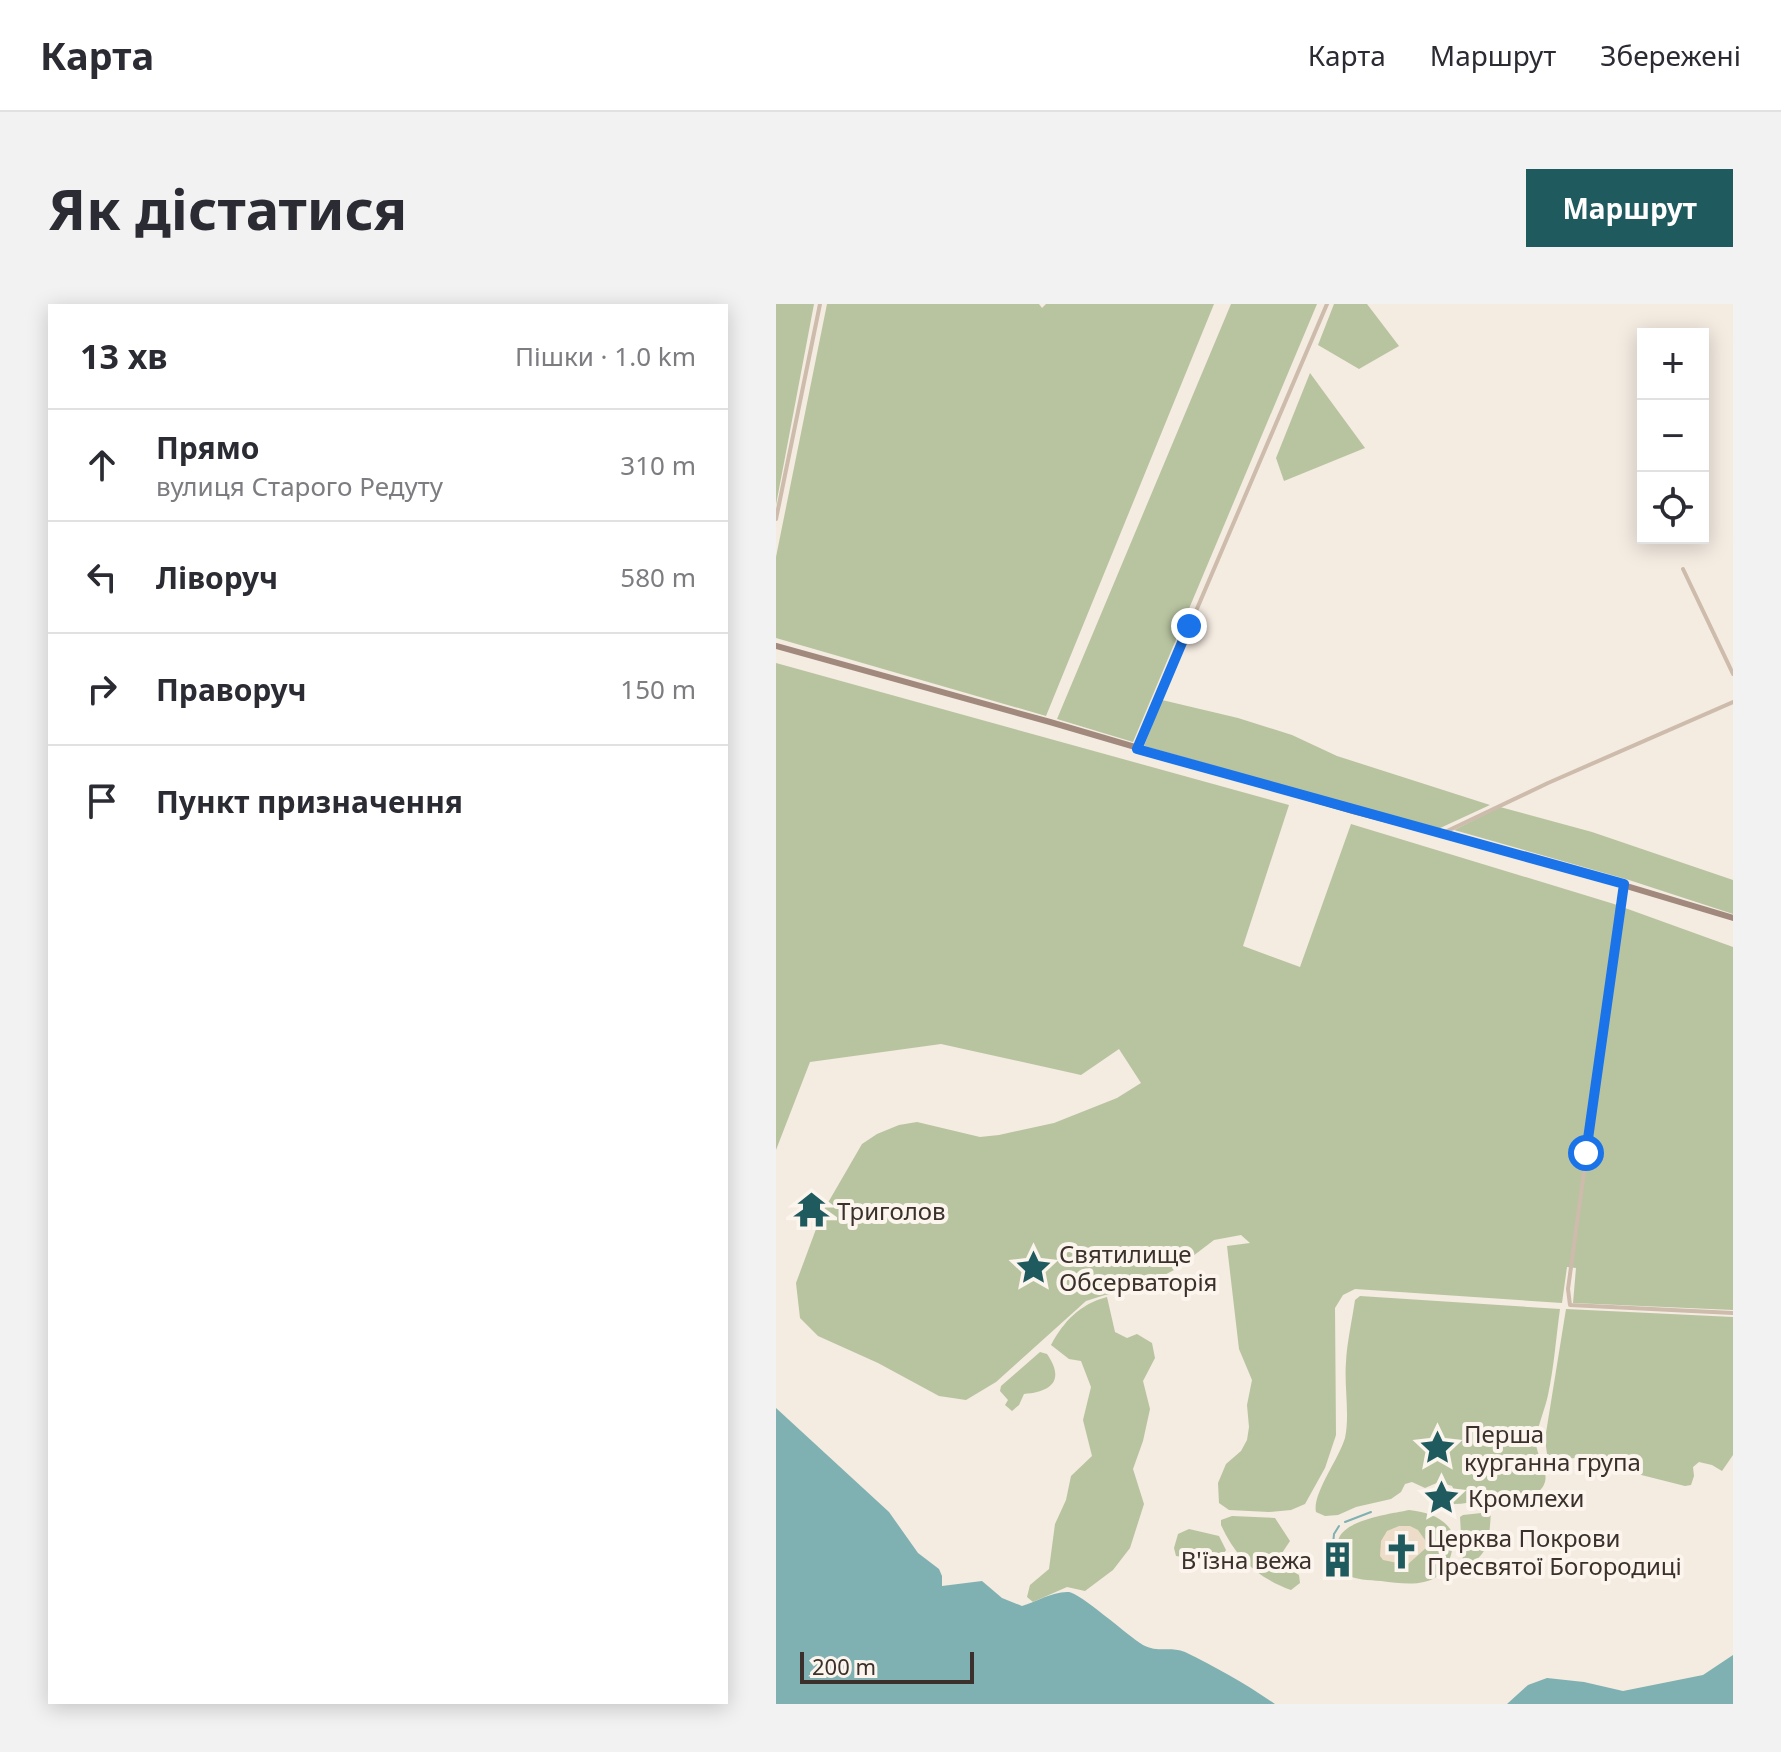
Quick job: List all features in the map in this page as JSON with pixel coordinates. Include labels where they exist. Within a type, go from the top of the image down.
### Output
[{"type":"main road","points":[[776,646],[1624,884],[1733,918]]},
{"type":"street","points":[[776,519],[820,304]]},
{"type":"street","points":[[1137,749],[1327,304]]},
{"type":"street","points":[[1683,569],[1733,674]]},
{"type":"street","points":[[1441,834],[1733,702]]},
{"type":"street","points":[[1624,884],[1568,1289],[1570,1305],[1733,1313]]},
{"type":"green space","points":[[776,304],[814,304],[776,505]]},
{"type":"green space","points":[[827,304],[1039,304],[1042,308],[1046,304],[1214,304],[1046,716],[776,638],[776,557]]},
{"type":"green space","points":[[1231,304],[1317,304],[1133,742],[1057,719]]},
{"type":"green space","points":[[1334,304],[1367,304],[1399,346],[1359,369],[1318,345]]},
{"type":"green space","points":[[1310,373],[1365,448],[1284,481],[1276,458]]},
{"type":"green space","points":[[776,663],[1289,805],[1243,946],[1300,967],[1351,824],[1614,904],[1733,947],[1733,1310],[1573,1303],[1576,1268],[1567,1267],[1562,1303],[1355,1289],[1343,1295],[1335,1308],[1336,1435],[1325,1468],[1305,1504],[1291,1510],[1269,1512],[1229,1510],[1219,1503],[1218,1483],[1226,1464],[1241,1451],[1249,1427],[1247,1405],[1252,1380],[1239,1349],[1227,1246],[1250,1243],[1241,1235],[1214,1240],[1176,1269],[1132,1292],[1086,1301],[996,1382],[966,1400],[939,1396],[878,1363],[818,1336],[800,1318],[796,1283],[822,1213],[862,1144],[899,1125],[917,1122],[980,1137],[1054,1123],[1117,1098],[1141,1083],[1119,1049],[1081,1075],[941,1044],[810,1062],[776,1150]]},
{"type":"green space","points":[[1162,700],[1292,735],[1337,756],[1490,805],[1438,829],[1144,746]]},
{"type":"green space","points":[[1500,807],[1592,832],[1733,880],[1733,914],[1629,880],[1454,830]]},
{"type":"green space","points":[[1360,1296],[1560,1309],[1547,1401],[1536,1438],[1545,1482],[1536,1494],[1528,1498],[1505,1496],[1451,1504],[1455,1492],[1452,1486],[1439,1482],[1425,1488],[1412,1482],[1405,1484],[1401,1492],[1391,1499],[1356,1507],[1338,1515],[1325,1516],[1316,1512],[1318,1496],[1345,1438],[1347,1354],[1355,1300]]},
{"type":"green space","points":[[1107,1297],[1115,1332],[1127,1338],[1137,1334],[1152,1343],[1155,1358],[1143,1381],[1150,1409],[1133,1469],[1144,1504],[1130,1548],[1113,1570],[1085,1591],[1067,1587],[1033,1602],[1027,1597],[1030,1585],[1049,1569],[1055,1524],[1066,1500],[1071,1476],[1092,1456],[1083,1420],[1091,1387],[1081,1361],[1069,1359],[1051,1345],[1061,1328],[1074,1315],[1089,1304]]},
{"type":"green space","points":[[1566,1309],[1733,1317],[1733,1455],[1722,1471],[1699,1462],[1693,1467],[1691,1485],[1685,1486],[1574,1458],[1554,1462],[1547,1454],[1545,1439]]},
{"type":"green space","points":[[1040,1352],[1047,1354],[1052,1363],[1055,1371],[1053,1383],[1042,1391],[1024,1394],[1012,1411],[1005,1405],[1008,1400],[1000,1391],[1001,1386]]},
{"type":"green space","points":[[1409,1510],[1436,1517],[1446,1524],[1453,1535],[1461,1534],[1460,1517],[1463,1515],[1491,1512],[1487,1544],[1480,1556],[1466,1565],[1461,1544],[1453,1544],[1445,1569],[1428,1581],[1406,1584],[1345,1574],[1334,1555],[1344,1532],[1370,1518]]},
{"type":"green space","points":[[1232,1516],[1275,1518],[1290,1541],[1279,1563],[1299,1575],[1300,1583],[1291,1590],[1249,1565],[1221,1525],[1221,1520]]},
{"type":"green space","points":[[1189,1529],[1219,1536],[1226,1550],[1218,1562],[1176,1556],[1174,1548],[1178,1534]]},
{"type":"shaded area","points":[[1399,1526],[1418,1530],[1425,1540],[1426,1548],[1407,1565],[1383,1560],[1380,1556],[1381,1541],[1387,1531]]},
{"type":"water","points":[[776,1408],[889,1512],[918,1553],[939,1569],[942,1586],[982,1581],[1002,1598],[1022,1606],[1063,1592],[1075,1594],[1143,1645],[1185,1652],[1275,1704],[776,1704]]},
{"type":"water","points":[[1733,1655],[1733,1704],[1507,1704],[1528,1685],[1547,1678],[1623,1691],[1703,1675]]},
{"type":"waterway","points":[[1345,1522],[1371,1512]]},
{"type":"waterway","points":[[1332,1555],[1334,1534],[1339,1526]]},
{"type":"place","name":"Триголов","points":[[811,1210]]},
{"type":"place","name":"Святилище Обсерваторія","points":[[1033,1267]]},
{"type":"place","name":"Перша курганна група","points":[[1438,1447]]},
{"type":"place","name":"Кромлехи","points":[[1442,1497]]},
{"type":"place","name":"Церква Покрови Пресвятої Богородиці","points":[[1401,1551]]},
{"type":"place","name":"В'їзна вежа","points":[[1338,1559]]},
{"type":"route","points":[[1189,626],[1137,749],[1624,884],[1586,1153]]}]
